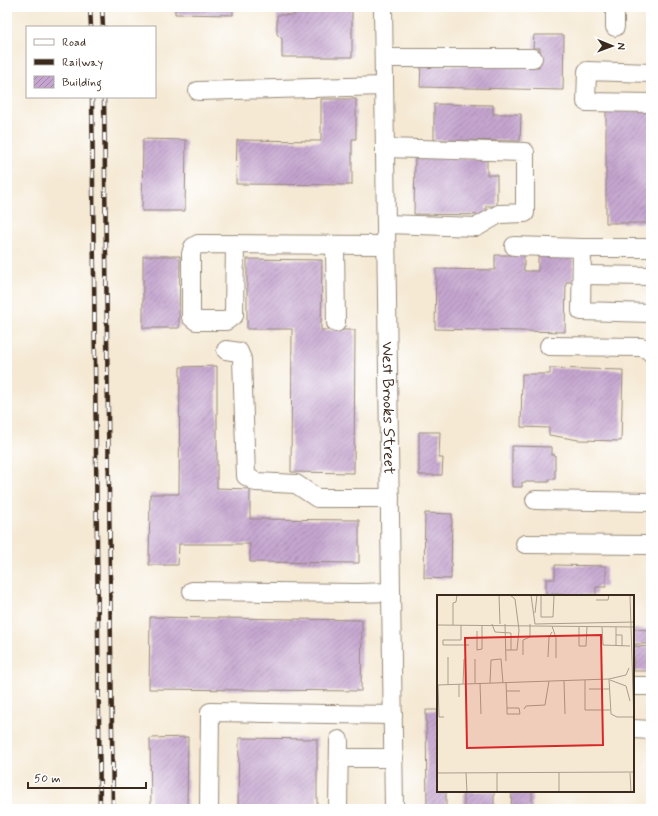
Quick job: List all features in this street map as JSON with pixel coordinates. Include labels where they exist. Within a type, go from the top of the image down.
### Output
[{"type":"street","name":"West Brooks Street","points":[[383,7],[394,809]]},
{"type":"street","points":[[615,7],[615,26]]},
{"type":"street","points":[[384,58],[533,58]]},
{"type":"street","points":[[586,71],[642,72],[642,103],[586,102],[586,71]]},
{"type":"street","points":[[198,90],[384,86]]},
{"type":"street","points":[[385,148],[525,152],[525,213],[499,214],[478,227],[386,224]]},
{"type":"street","points":[[235,244],[234,316],[226,321],[196,321],[191,317],[191,254],[193,247],[198,244],[235,244],[336,245],[386,245]]},
{"type":"street","points":[[336,245],[336,323]]},
{"type":"street","points":[[514,246],[651,248]]},
{"type":"street","points":[[582,248],[581,311],[651,313]]},
{"type":"street","points":[[582,275],[651,276]]},
{"type":"street","points":[[549,346],[641,346],[650,350],[651,353]]},
{"type":"street","points":[[226,350],[238,352],[242,359],[246,476],[256,482],[296,484],[317,498],[390,498]]},
{"type":"street","points":[[535,500],[651,502]]},
{"type":"street","points":[[525,544],[648,545],[651,543]]},
{"type":"street","points":[[192,591],[391,592]]},
{"type":"street","points":[[634,686],[651,686]]},
{"type":"street","points":[[210,809],[210,712],[393,715]]},
{"type":"street","points":[[634,729],[651,730]]},
{"type":"street","points":[[338,809],[339,740]]},
{"type":"street","points":[[338,758],[394,758]]},
{"type":"building","points":[[175,7],[233,7],[233,15],[175,14]]},
{"type":"building","points":[[295,7],[352,7],[352,57],[282,57],[282,39],[277,34],[277,15],[294,15]]},
{"type":"building","points":[[534,35],[564,35],[563,90],[420,87],[421,65],[539,67],[540,48],[533,48]]},
{"type":"building","points":[[321,99],[356,99],[356,139],[352,139],[352,185],[236,184],[237,140],[321,141]]},
{"type":"building","points":[[434,104],[493,105],[493,114],[521,114],[520,141],[434,140]]},
{"type":"building","points":[[606,111],[651,111],[651,223],[606,223]]},
{"type":"building","points":[[143,139],[186,140],[185,211],[142,211]]},
{"type":"building","points":[[415,158],[487,159],[487,175],[497,175],[497,206],[486,206],[486,215],[414,214]]},
{"type":"building","points":[[495,255],[524,255],[524,271],[538,271],[538,255],[573,256],[573,282],[566,282],[565,332],[435,329],[436,269],[495,270]]},
{"type":"building","points":[[143,256],[180,256],[179,328],[143,328]]},
{"type":"building","points":[[247,259],[322,260],[321,330],[355,330],[354,473],[291,472],[292,329],[247,329]]},
{"type":"building","points":[[217,366],[217,488],[250,489],[250,519],[359,520],[359,563],[250,562],[250,544],[179,544],[178,565],[149,565],[150,494],[179,494],[180,367]]},
{"type":"building","points":[[550,368],[623,370],[621,441],[579,440],[549,435],[549,428],[521,427],[522,374],[550,374]]},
{"type":"building","points":[[419,432],[440,432],[439,458],[443,458],[442,475],[419,475]]},
{"type":"building","points":[[512,446],[552,447],[552,455],[555,455],[555,479],[549,479],[549,482],[522,482],[522,487],[512,487]]},
{"type":"building","points":[[425,513],[452,514],[451,579],[424,578]]},
{"type":"building","points":[[555,565],[606,566],[606,587],[596,587],[596,595],[546,594],[546,579],[555,579]]},
{"type":"building","points":[[150,617],[362,620],[361,691],[149,689]]},
{"type":"building","points":[[634,629],[651,630],[651,644],[634,644]]},
{"type":"building","points":[[634,646],[651,647],[651,671],[634,671]]},
{"type":"building","points":[[426,710],[437,710],[437,792],[446,792],[446,809],[427,809]]},
{"type":"building","points":[[188,737],[187,809],[151,809],[150,738]]},
{"type":"building","points":[[239,738],[317,739],[317,809],[238,809]]},
{"type":"building","points":[[464,792],[494,792],[494,809],[464,809]]},
{"type":"building","points":[[512,792],[532,792],[532,809],[511,809]]},
{"type":"railway","points":[[90,7],[91,26]]},
{"type":"railway","points":[[102,7],[103,26]]},
{"type":"railway","points":[[92,98],[100,809]]},
{"type":"railway","points":[[104,98],[113,809]]}]
